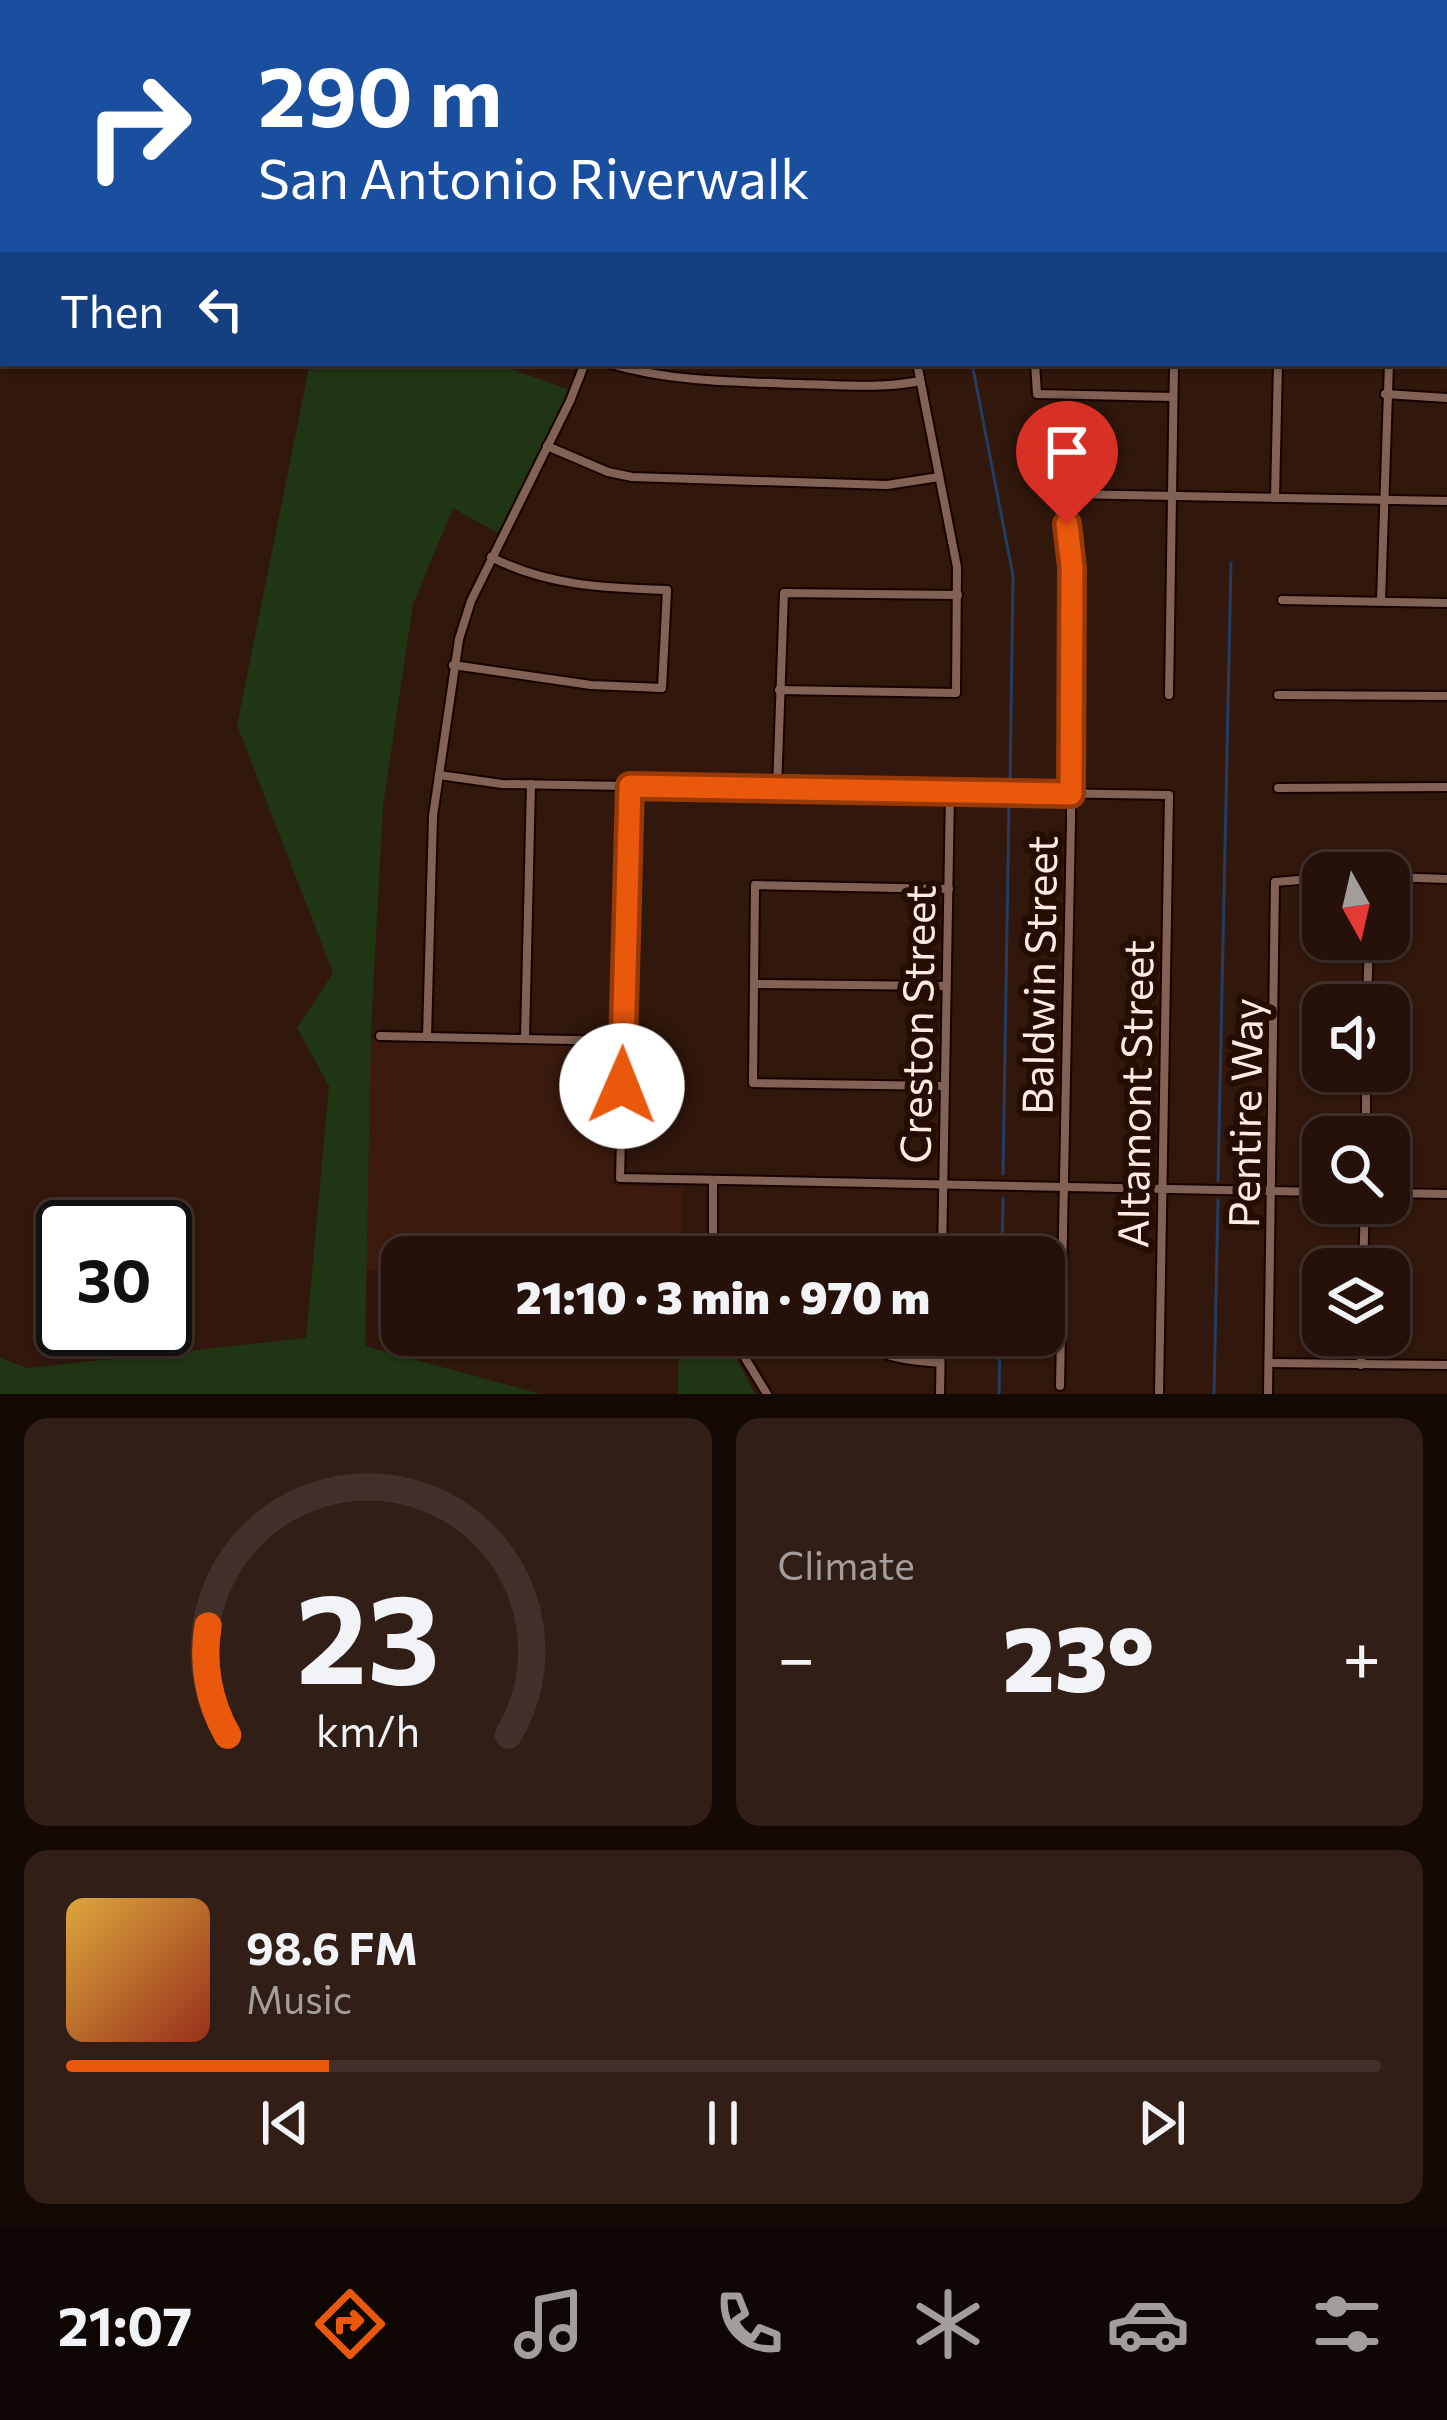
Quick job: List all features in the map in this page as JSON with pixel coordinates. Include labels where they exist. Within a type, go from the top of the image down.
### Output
[{"type":"street","points":[[662,0],[722,0]]},
{"type":"street","points":[[427,1036],[430,854],[453,665],[471,601],[584,366]]},
{"type":"street","points":[[618,366],[691,380],[880,387],[920,381]]},
{"type":"street","points":[[779,690],[956,693],[957,567],[918,366]]},
{"type":"street","points":[[1035,366],[1037,394],[1173,397]]},
{"type":"street","points":[[1169,695],[1174,366]]},
{"type":"street","points":[[1274,498],[1278,366]]},
{"type":"street","points":[[1381,601],[1389,366]]},
{"type":"street","points":[[1385,394],[1447,398]]},
{"type":"street","points":[[547,446],[632,477],[871,485],[939,478]]},
{"type":"street","name":"Baldwin Street","points":[[1060,1386],[1071,794],[1072,567],[1066,494],[1173,496]]},
{"type":"street","points":[[1173,496],[1447,502]]},
{"type":"street","points":[[453,665],[591,685],[662,688],[667,590],[554,581],[491,557]]},
{"type":"street","points":[[777,789],[784,593],[958,595]]},
{"type":"street","points":[[1282,600],[1447,603]]},
{"type":"street","points":[[1278,695],[1447,695]]},
{"type":"street","points":[[439,776],[531,784],[1071,794]]},
{"type":"street","points":[[525,1039],[531,784]]},
{"type":"street","points":[[630,786],[620,1178],[1302,1192]]},
{"type":"street","points":[[1277,788],[1447,787]]},
{"type":"street","name":"Creston Street","points":[[942,1236],[950,792]]},
{"type":"street","name":"Altamont Street","points":[[1071,794],[1169,796],[1159,1394]]},
{"type":"street","points":[[1410,878],[1447,879]]},
{"type":"street","name":"Pentire Way","points":[[1268,1394],[1275,882],[1302,880]]},
{"type":"street","points":[[944,1086],[753,1083],[754,885],[949,889]]},
{"type":"street","points":[[754,984],[945,986]]},
{"type":"street","points":[[380,1036],[623,1041]]},
{"type":"street","points":[[713,1180],[713,1236]]},
{"type":"street","points":[[1410,1193],[1447,1194]]},
{"type":"street","points":[[744,1356],[767,1394]]},
{"type":"street","points":[[889,1356],[940,1363]]},
{"type":"street","points":[[940,1356],[940,1394]]},
{"type":"street","points":[[1361,1356],[1361,1365]]},
{"type":"street","points":[[1269,1363],[1447,1365]]},
{"type":"shaded area","points":[[371,1041],[618,1045],[613,1185],[683,1188],[681,1236],[381,1236],[381,1270],[365,1270]]},
{"type":"green space","points":[[309,366],[512,366],[570,390],[498,533],[453,508],[413,604],[383,806],[371,1030],[365,1346],[381,1350],[381,1356],[402,1356],[541,1394],[0,1394],[0,1358],[28,1368],[139,1356],[192,1356],[192,1350],[306,1338],[329,1086],[297,1028],[333,973],[237,725]]},
{"type":"green space","points":[[679,1356],[735,1356],[755,1394],[678,1394]]},
{"type":"waterway","points":[[973,366],[1013,576],[1010,784]]},
{"type":"waterway","points":[[1218,1181],[1231,563]]},
{"type":"waterway","points":[[1003,1174],[1009,803]]},
{"type":"waterway","points":[[1002,1236],[1003,1198]]},
{"type":"waterway","points":[[1214,1394],[1218,1200]]},
{"type":"waterway","points":[[999,1394],[1000,1356]]},
{"type":"route","points":[[622,1086],[630,786],[1071,794],[1072,567],[1067,524]]}]
